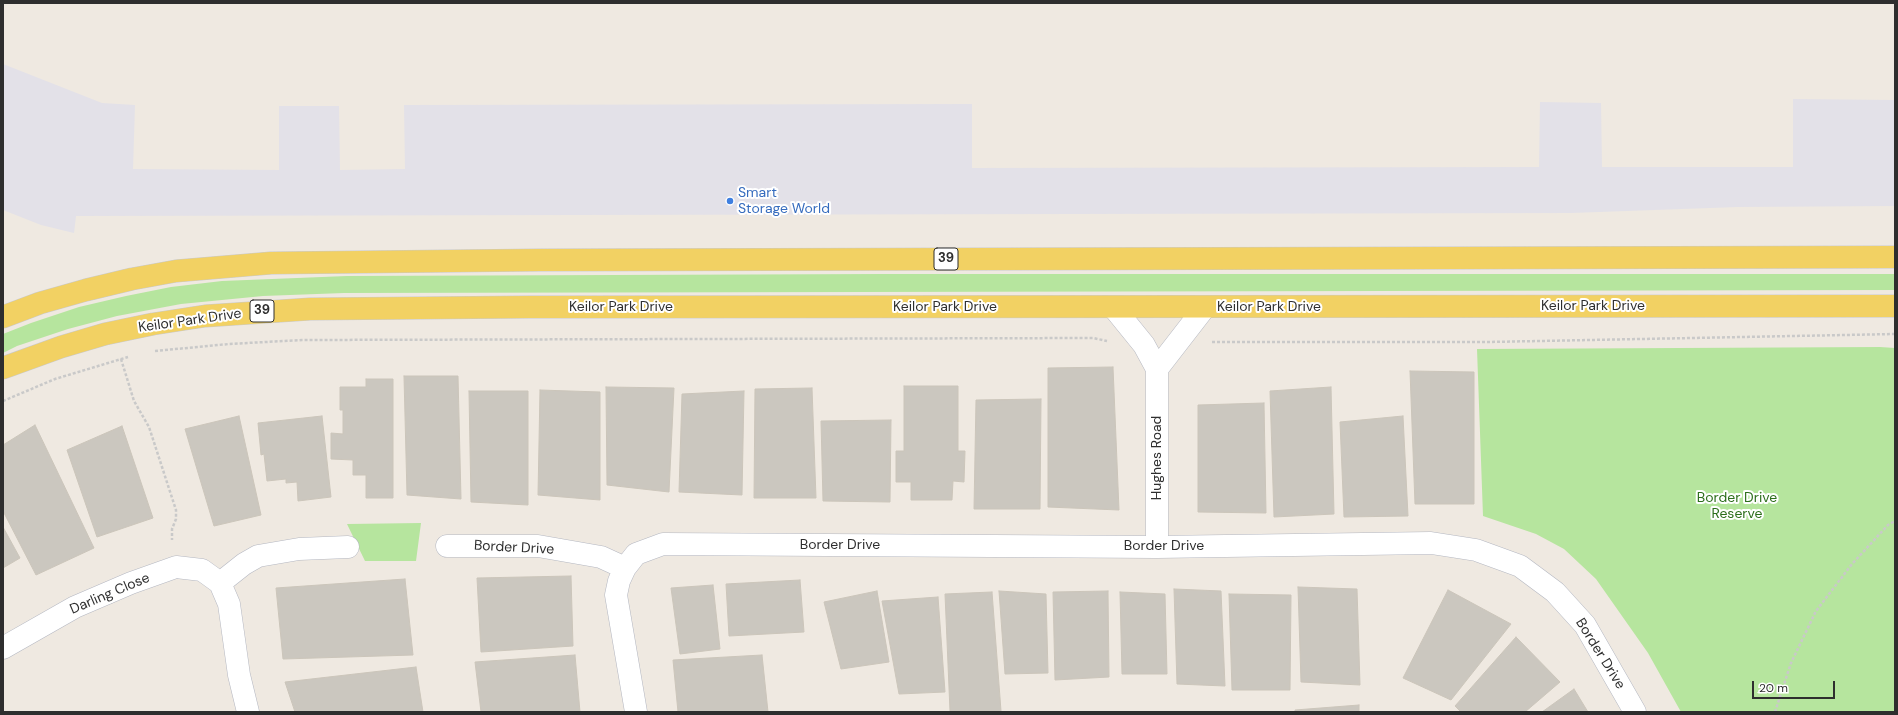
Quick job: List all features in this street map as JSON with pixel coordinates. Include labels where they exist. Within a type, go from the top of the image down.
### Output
[{"type":"main road","name":"39","points":[[3,317],[86,290],[132,279],[176,271],[271,263],[572,260],[1895,257]]},
{"type":"main road","name":"Keilor Park Drive","points":[[3,368],[61,347],[105,334],[206,316],[310,309],[528,307],[1114,308],[1895,306]]},
{"type":"street","points":[[1114,308],[1144,345],[1158,369],[1205,307]]},
{"type":"street","name":"Hughes Road","points":[[1157,547],[1158,369]]},
{"type":"street","name":"Border Drive","points":[[636,712],[616,595],[619,581],[625,568],[636,554],[663,544],[1157,547],[1431,543],[1476,550],[1520,566],[1555,592],[1585,626],[1634,712]]},
{"type":"street","name":"Border Drive","points":[[447,546],[538,546],[601,557],[625,568]]},
{"type":"street","points":[[248,712],[239,675],[229,604],[220,583],[244,564],[258,556],[299,549],[348,547]]},
{"type":"street","name":"Darling Close","points":[[3,648],[75,607],[131,583],[176,567],[202,570],[220,583]]},
{"type":"path","points":[[1210,342],[1488,342],[1895,334]]},
{"type":"path","points":[[153,352],[229,344],[302,340],[1093,338],[1108,341]]},
{"type":"path","points":[[3,401],[55,379],[134,356]]},
{"type":"path","points":[[121,359],[134,401],[149,427],[176,510],[176,519],[172,529],[172,540]]},
{"type":"path","points":[[1775,712],[1791,663],[1816,612],[1852,564],[1888,525],[1895,521]]},
{"type":"shaded area","points":[[3,64],[102,103],[135,105],[133,169],[279,170],[279,106],[339,106],[340,170],[405,169],[404,105],[972,104],[972,168],[1539,167],[1540,102],[1601,103],[1602,167],[1793,167],[1793,99],[1895,100],[1895,206],[1738,207],[1571,213],[76,216],[74,233],[41,225],[3,210]]},
{"type":"green space","points":[[881,274],[1895,274],[1895,290],[344,293],[263,296],[181,304],[117,316],[68,329],[17,346],[3,353],[3,334],[79,307],[171,287],[222,281],[347,276]]},
{"type":"green space","name":"Border Drive Reserve","points":[[1895,348],[1895,712],[1681,712],[1648,653],[1596,579],[1564,549],[1536,534],[1483,516],[1477,349]]},
{"type":"green space","points":[[421,523],[416,561],[365,561],[347,524]]},
{"type":"building","points":[[1113,367],[1119,510],[1048,507],[1048,368]]},
{"type":"building","points":[[1410,371],[1474,372],[1474,504],[1415,504]]},
{"type":"building","points":[[404,376],[458,376],[461,499],[407,495]]},
{"type":"building","points":[[366,379],[393,379],[393,498],[366,498],[366,475],[353,475],[353,460],[331,459],[331,433],[343,434],[343,410],[340,410],[340,387],[366,387]]},
{"type":"building","points":[[904,386],[958,386],[958,451],[965,451],[964,482],[953,481],[952,500],[911,500],[911,482],[896,482],[896,451],[904,451]]},
{"type":"building","points":[[606,387],[674,388],[669,492],[607,485]]},
{"type":"building","points":[[1331,387],[1334,514],[1274,517],[1270,391]]},
{"type":"building","points":[[812,388],[816,498],[754,498],[755,389]]},
{"type":"building","points":[[540,390],[600,392],[600,500],[538,495]]},
{"type":"building","points":[[469,391],[528,391],[528,505],[471,502]]},
{"type":"building","points":[[744,391],[742,495],[679,492],[682,394]]},
{"type":"building","points":[[1041,399],[1040,509],[974,509],[976,400]]},
{"type":"building","points":[[1264,403],[1266,513],[1198,512],[1198,405]]},
{"type":"building","points":[[239,416],[261,515],[214,526],[185,429]]},
{"type":"building","points":[[322,416],[331,497],[298,501],[297,482],[286,483],[286,479],[267,481],[264,454],[261,455],[258,423]]},
{"type":"building","points":[[1403,416],[1408,516],[1344,517],[1340,422]]},
{"type":"building","points":[[891,420],[890,502],[823,501],[821,421]]},
{"type":"building","points":[[35,425],[94,548],[36,575],[3,511],[3,445]]},
{"type":"building","points":[[122,426],[153,518],[97,537],[67,450]]},
{"type":"building","points":[[3,527],[20,558],[3,568]]},
{"type":"building","points":[[571,576],[573,646],[481,652],[477,578]]},
{"type":"building","points":[[405,579],[413,655],[283,659],[276,588]]},
{"type":"building","points":[[800,580],[804,632],[729,636],[726,584]]},
{"type":"building","points":[[713,585],[720,649],[680,654],[671,588]]},
{"type":"building","points":[[1298,587],[1357,589],[1360,685],[1301,682]]},
{"type":"building","points":[[1174,589],[1221,591],[1225,686],[1177,684]]},
{"type":"building","points":[[1448,590],[1511,624],[1451,700],[1403,678]]},
{"type":"building","points":[[877,591],[889,662],[841,669],[824,602]]},
{"type":"building","points":[[999,591],[1046,594],[1048,673],[1005,674]]},
{"type":"building","points":[[1108,591],[1109,677],[1055,680],[1053,592]]},
{"type":"building","points":[[992,592],[1001,711],[950,711],[945,594]]},
{"type":"building","points":[[1120,592],[1165,594],[1167,674],[1122,674]]},
{"type":"building","points":[[1229,594],[1291,595],[1290,690],[1232,690]]},
{"type":"building","points":[[938,597],[945,692],[899,694],[882,601]]},
{"type":"building","points":[[1516,637],[1560,682],[1525,712],[1461,712],[1455,706]]},
{"type":"building","points":[[575,655],[580,712],[481,712],[475,662]]},
{"type":"building","points":[[762,655],[768,712],[678,712],[673,660]]},
{"type":"building","points":[[416,667],[423,712],[295,712],[285,682]]},
{"type":"building","points":[[1574,689],[1588,712],[1542,712]]},
{"type":"building","points":[[1359,705],[1359,712],[1295,712],[1295,710]]},
{"type":"place","name":"Smart Storage World","points":[[730,201]]}]
